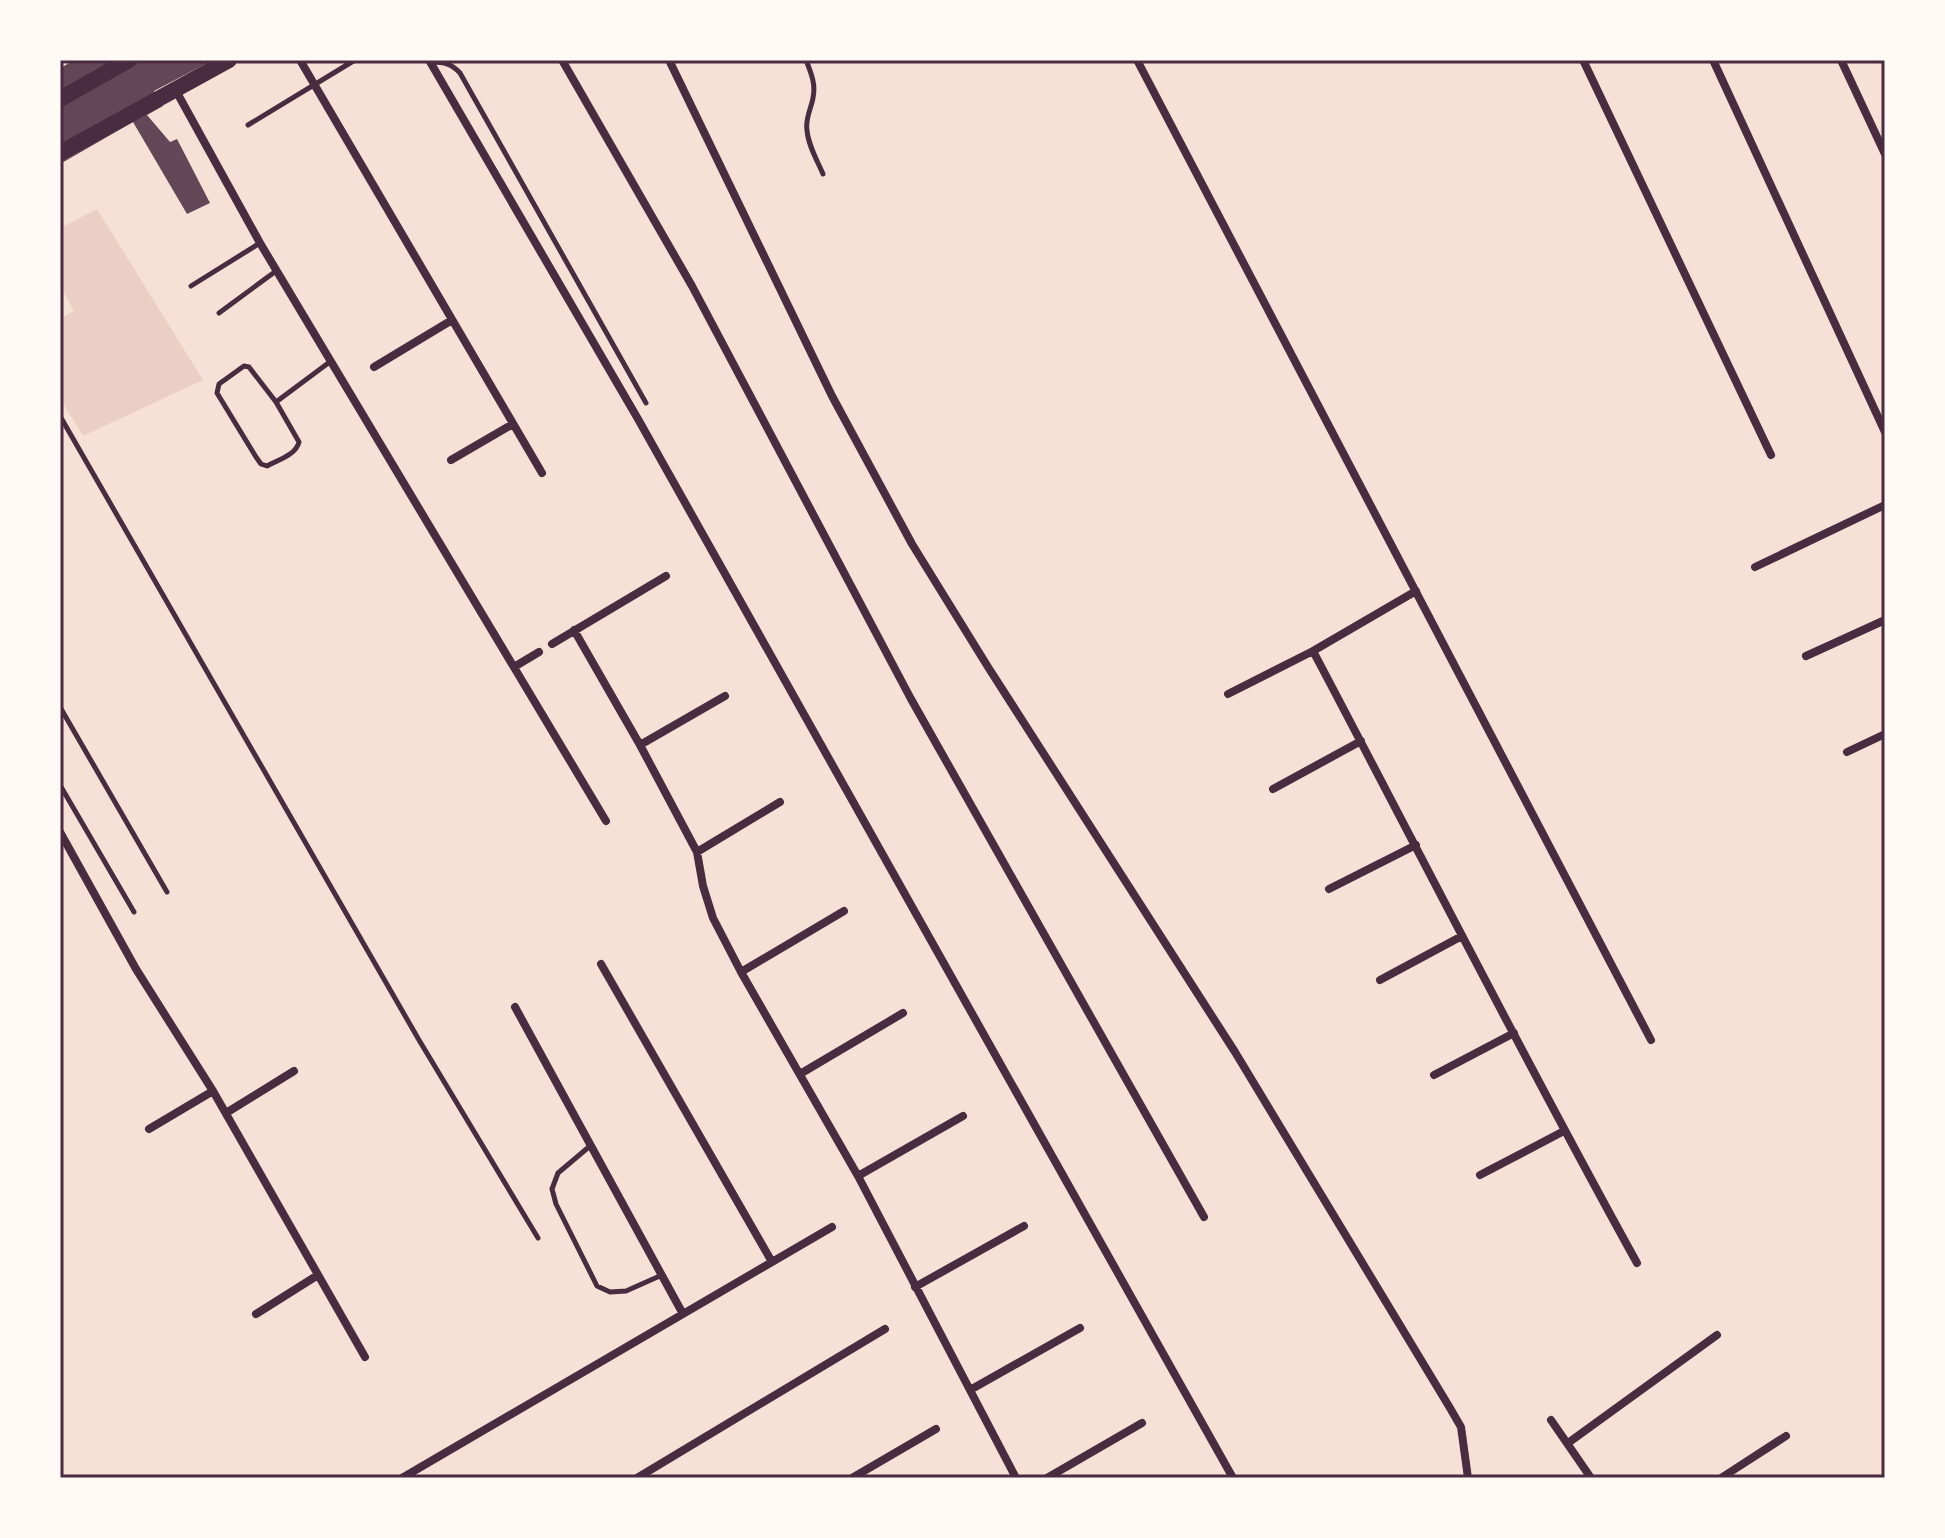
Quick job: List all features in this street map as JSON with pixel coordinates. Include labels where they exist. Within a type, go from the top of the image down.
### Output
[{"type":"main road","points":[[60,99],[129,60]]},
{"type":"main road","points":[[60,153],[229,60]]},
{"type":"street","points":[[300,60],[542,473]]},
{"type":"street","points":[[562,60],[692,286],[911,699],[1204,1217]]},
{"type":"street","points":[[669,60],[832,396],[912,544],[1235,1052],[1450,1408],[1461,1427],[1468,1478]]},
{"type":"street","points":[[1137,60],[1651,1040]]},
{"type":"street","points":[[1583,60],[1771,455]]},
{"type":"street","points":[[1713,60],[1885,432]]},
{"type":"street","points":[[1841,60],[1885,154]]},
{"type":"street","points":[[429,61],[638,419],[1233,1478]]},
{"type":"street","points":[[175,88],[260,243],[606,821]]},
{"type":"street","points":[[374,367],[452,320]]},
{"type":"street","points":[[451,460],[513,424]]},
{"type":"street","points":[[1755,567],[1885,505]]},
{"type":"street","points":[[552,644],[666,576]]},
{"type":"street","points":[[1228,694],[1313,651],[1416,591]]},
{"type":"street","points":[[1806,656],[1885,620]]},
{"type":"street","points":[[574,630],[697,852],[713,918],[741,972],[858,1176],[1016,1478]]},
{"type":"street","points":[[1313,651],[1564,1131],[1637,1263]]},
{"type":"street","points":[[514,667],[539,652]]},
{"type":"street","points":[[640,745],[725,696]]},
{"type":"street","points":[[1847,752],[1885,734]]},
{"type":"street","points":[[1273,789],[1361,741]]},
{"type":"street","points":[[697,852],[780,802]]},
{"type":"street","points":[[60,832],[136,969],[226,1113],[365,1357]]},
{"type":"street","points":[[1329,889],[1416,845]]},
{"type":"street","points":[[741,972],[844,911]]},
{"type":"street","points":[[1380,980],[1462,936]]},
{"type":"street","points":[[601,964],[772,1262]]},
{"type":"street","points":[[515,1007],[683,1314]]},
{"type":"street","points":[[800,1074],[903,1013]]},
{"type":"street","points":[[1434,1075],[1514,1033]]},
{"type":"street","points":[[226,1113],[294,1071]]},
{"type":"street","points":[[149,1129],[213,1091]]},
{"type":"street","points":[[858,1176],[963,1116]]},
{"type":"street","points":[[1480,1175],[1564,1131]]},
{"type":"street","points":[[915,1287],[1024,1226]]},
{"type":"street","points":[[402,1478],[832,1227]]},
{"type":"street","points":[[256,1314],[318,1275]]},
{"type":"street","points":[[970,1390],[1080,1328]]},
{"type":"street","points":[[637,1478],[885,1329]]},
{"type":"street","points":[[1568,1443],[1717,1335]]},
{"type":"street","points":[[1551,1420],[1591,1478]]},
{"type":"street","points":[[1047,1478],[1142,1423]]},
{"type":"street","points":[[852,1478],[936,1429]]},
{"type":"street","points":[[1721,1478],[1786,1436]]},
{"type":"lane","points":[[248,125],[355,60]]},
{"type":"lane","points":[[806,60],[814,86],[807,130],[823,174]]},
{"type":"lane","points":[[429,61],[446,63],[460,73],[646,403]]},
{"type":"lane","points":[[191,286],[260,243]]},
{"type":"lane","points":[[219,313],[277,270]]},
{"type":"lane","points":[[276,402],[331,361]]},
{"type":"lane","points":[[242,367],[249,367],[276,402],[299,442],[294,452],[267,466],[256,457],[217,393],[217,388],[242,367]]},
{"type":"lane","points":[[60,416],[419,1040],[538,1238]]},
{"type":"lane","points":[[60,707],[167,892]]},
{"type":"lane","points":[[60,785],[134,912]]},
{"type":"lane","points":[[591,1145],[558,1173],[552,1189],[556,1204],[597,1286],[610,1292],[626,1291],[662,1275]]},
{"type":"shaded area","points":[[97,209],[203,380],[83,436],[60,398],[60,319],[74,311],[60,285],[60,228]]},
{"type":"building","points":[[75,60],[213,60],[154,91],[163,106],[147,115],[170,142],[177,139],[210,203],[187,214],[133,122],[60,164],[60,68]]}]
